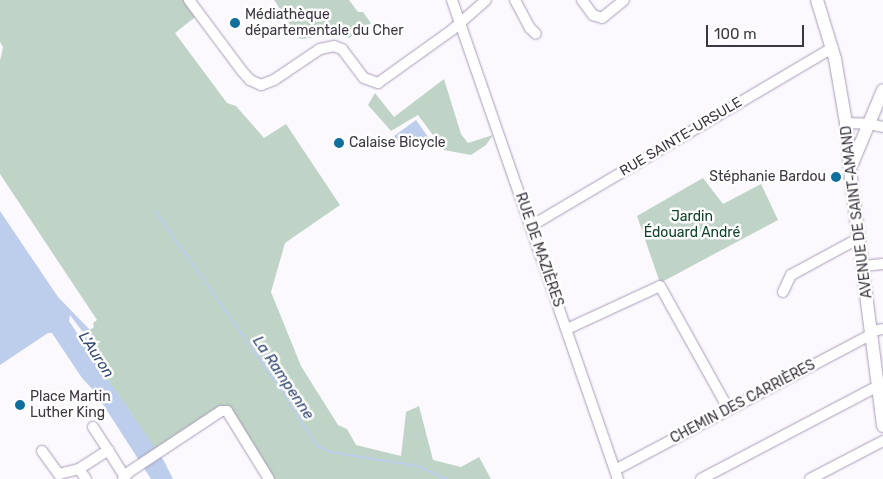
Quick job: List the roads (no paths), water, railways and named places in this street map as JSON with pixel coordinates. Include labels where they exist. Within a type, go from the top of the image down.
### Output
[{"type":"main road","name":"AVENUE DE SAINT-AMAND","points":[[818,0],[832,48],[846,123],[859,241],[875,331],[878,386],[883,426]]},
{"type":"main road","points":[[850,168],[883,90]]},
{"type":"street","points":[[189,0],[242,71],[250,80],[261,85],[274,80],[320,49],[334,46],[342,49],[364,78],[378,83],[452,30],[486,0]]},
{"type":"street","name":"RUE DE MAZIÈRES","points":[[452,0],[531,226],[615,476]]},
{"type":"street","points":[[515,0],[530,28],[536,34]]},
{"type":"street","points":[[582,0],[593,15],[602,18],[624,0]]},
{"type":"street","name":"RUE SAINTE-URSULE","points":[[531,226],[832,48]]},
{"type":"street","points":[[846,123],[870,124],[883,128]]},
{"type":"street","points":[[783,292],[791,275],[852,242],[859,241]]},
{"type":"street","points":[[863,266],[883,264]]},
{"type":"street","points":[[566,330],[660,286],[728,408]]},
{"type":"street","name":"CHEMIN DES CARRIÈRES","points":[[615,476],[728,408],[875,331]]},
{"type":"street","points":[[701,479],[878,386]]},
{"type":"street","points":[[93,426],[125,476],[221,411],[226,411],[269,479]]},
{"type":"street","points":[[810,479],[883,441]]},
{"type":"street","points":[[42,450],[59,474],[79,469],[108,450]]},
{"type":"street","points":[[79,469],[86,479]]},
{"type":"water","points":[[416,120],[433,144],[428,148],[403,147],[394,136]]},
{"type":"water","points":[[0,211],[58,297],[90,330],[93,335],[89,352],[164,461],[173,479],[151,479],[95,392],[82,378],[52,333],[48,333],[0,365]],"holes":[[[70,315],[85,335],[85,345],[69,321]]]},
{"type":"waterway","name":"La Rampenne","points":[[155,211],[284,394],[316,445],[330,452],[418,466],[446,479]]},
{"type":"place","name":"Médiathèque départementale du Cher","points":[[235,23]]},
{"type":"place","name":"Calaise Bicycle","points":[[339,143]]},
{"type":"place","name":"Stéphanie Bardou","points":[[836,177]]},
{"type":"place","name":"Place Martin Luther King","points":[[20,405]]},
{"type":"park label","name":"Jardin Édouard André","points":[[692,226]]},
{"type":"water label","name":"L'Auron","points":[[96,355]]}]
